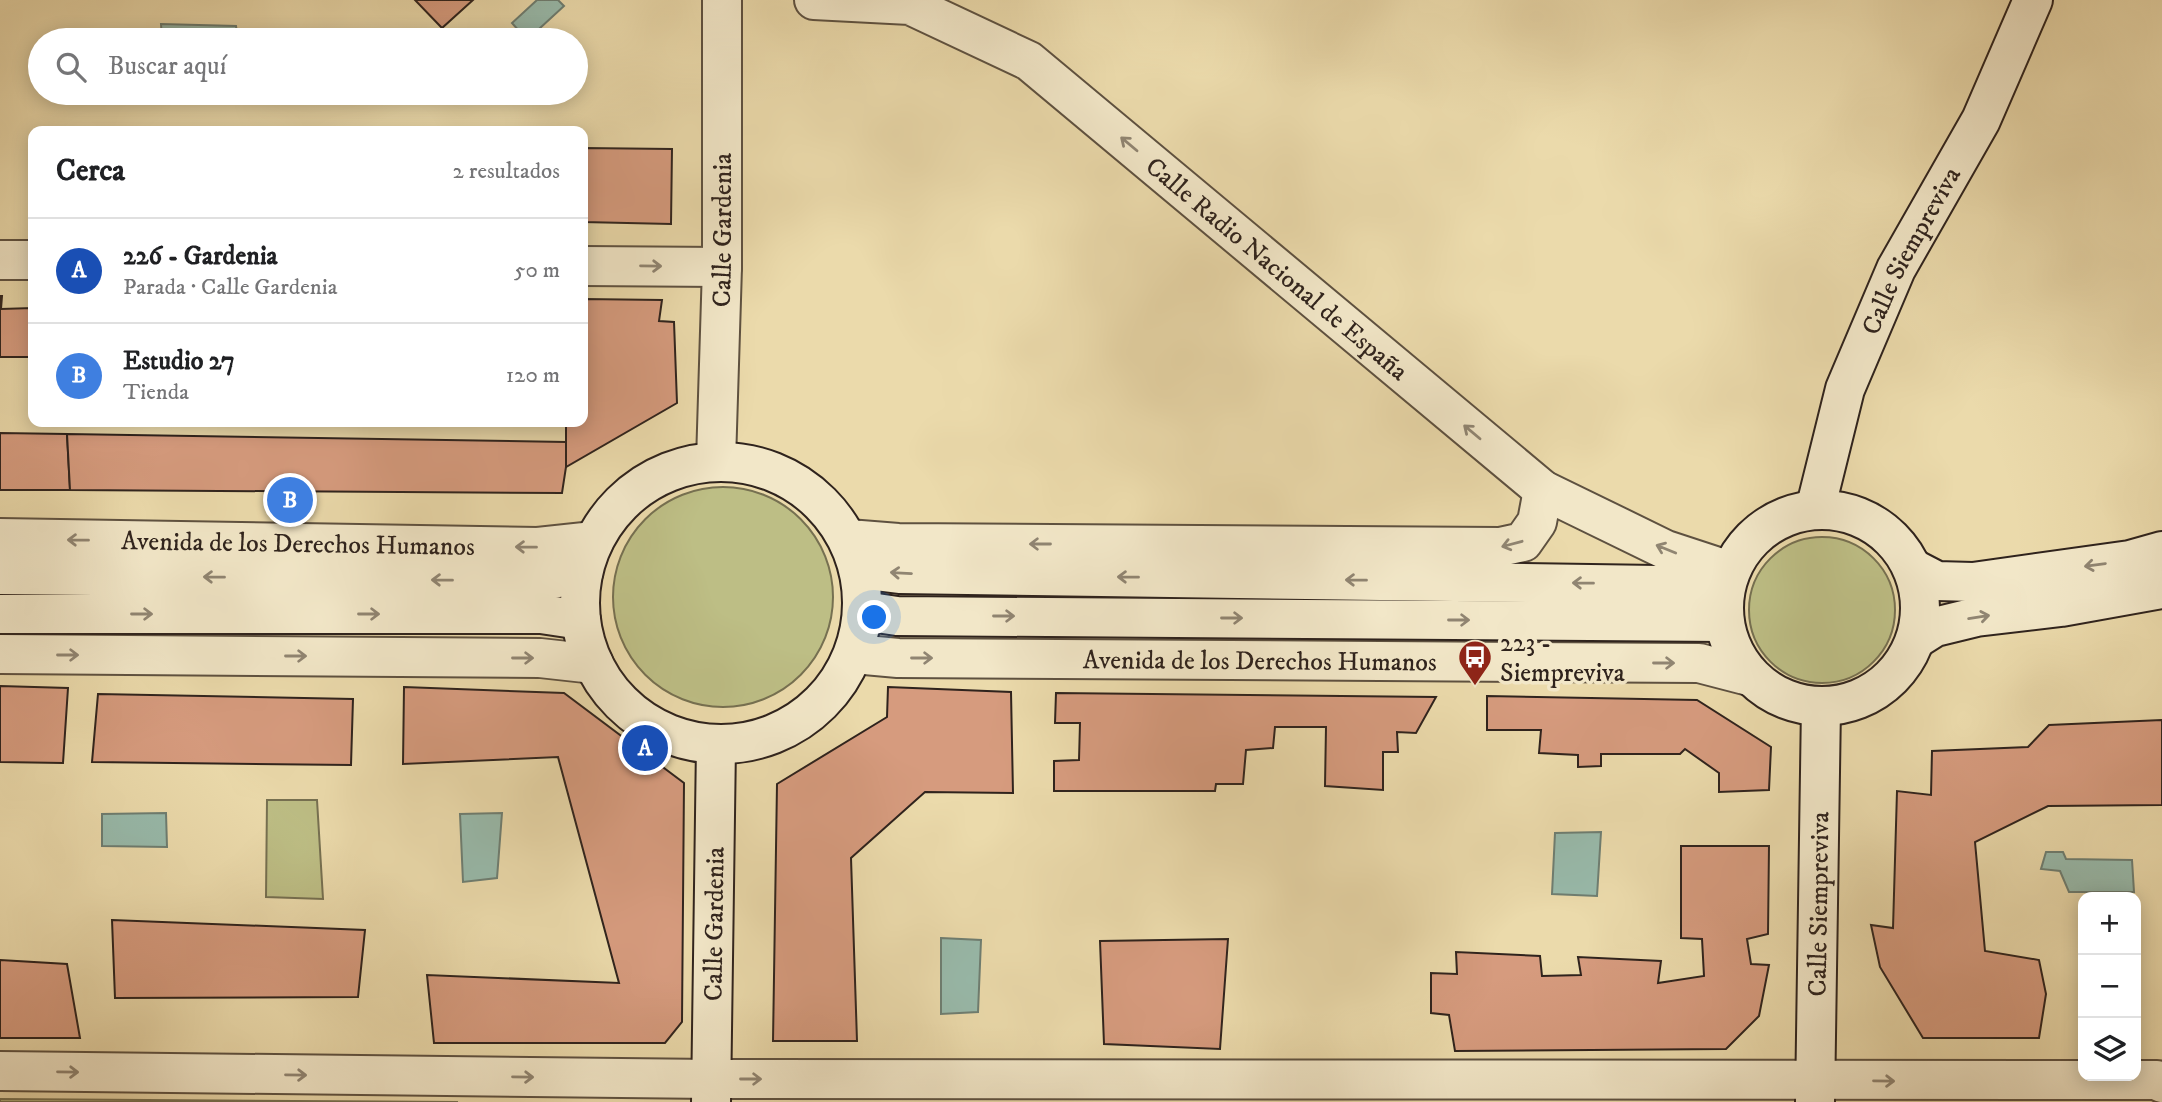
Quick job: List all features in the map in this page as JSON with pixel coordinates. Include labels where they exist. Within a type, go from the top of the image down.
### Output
[{"type":"street","name":"Calle Gardenia","points":[[716,461],[722,267],[722,0]]},
{"type":"street","name":"Calle Radio Nacional de España","points":[[814,0],[910,5],[1029,61],[1543,490],[1666,550],[1726,593]]},
{"type":"street","name":"Calle Siempreviva","points":[[1815,510],[1845,390],[1896,269],[1981,120],[2033,0]]},
{"type":"street","points":[[0,260],[28,260]]},
{"type":"street","points":[[588,265],[722,267]]},
{"type":"street","points":[[716,461],[756,466],[793,481],[825,506],[854,554],[863,611],[854,654],[832,692],[800,721],[759,739],[716,744],[678,737],[644,721],[615,696],[594,664],[581,620],[588,557],[615,510],[644,484],[678,468],[716,461]]},
{"type":"street","points":[[854,554],[898,543],[1500,547],[1523,542],[1537,522],[1543,490]]},
{"type":"street","points":[[1815,510],[1845,513],[1873,524],[1896,543],[1912,568],[1919,591],[1920,615],[1916,639],[1901,667],[1880,688],[1852,702],[1821,706],[1795,703],[1770,692],[1749,676],[1732,651],[1726,593],[1744,547],[1764,528],[1788,515],[1815,510]]},
{"type":"street","name":"Avenida de los Derechos Humanos","points":[[0,538],[538,547],[588,557]]},
{"type":"street","points":[[1912,568],[1937,581],[1973,582],[2130,560],[2162,551]]},
{"type":"street","points":[[854,554],[912,574],[1726,593]]},
{"type":"street","name":"Avenida de los Derechos Humanos","points":[[0,575],[542,581],[588,557]]},
{"type":"street","points":[[1916,639],[1935,627],[1976,617],[2061,607],[2162,589]]},
{"type":"street","name":"Avenida de los Derechos Humanos","points":[[863,611],[897,616],[1726,593]]},
{"type":"street","points":[[0,614],[541,614],[581,620]]},
{"type":"street","points":[[0,654],[540,658],[594,664]]},
{"type":"street","name":"Avenida de los Derechos Humanos","points":[[854,654],[912,658],[1699,663],[1749,676]]},
{"type":"street","name":"Calle Siempreviva","points":[[1815,1091],[1821,706]]},
{"type":"street","name":"Calle Gardenia","points":[[712,1091],[716,744]]},
{"type":"street","points":[[0,1071],[712,1091],[1815,1091],[2157,1080],[2162,1083]]},
{"type":"green space","points":[[723,487],[744,489],[775,500],[801,519],[820,545],[831,576],[831,618],[820,649],[801,675],[775,694],[744,705],[723,707],[702,705],[671,694],[645,675],[626,649],[615,618],[613,597],[615,576],[626,545],[645,519],[671,500],[702,489]]},
{"type":"green space","points":[[1822,537],[1850,542],[1874,558],[1890,582],[1895,610],[1890,638],[1874,662],[1850,678],[1822,683],[1794,678],[1770,662],[1754,638],[1749,610],[1754,582],[1770,558],[1794,542]]},
{"type":"green space","points":[[267,800],[317,800],[323,899],[266,897]]},
{"type":"green space","points":[[0,1099],[458,1102],[0,1102]]},
{"type":"shaded area","points":[[537,0],[558,0],[564,6],[540,28],[516,28],[512,23]]},
{"type":"shaded area","points":[[161,24],[236,28],[161,28]]},
{"type":"shaded area","points":[[166,813],[167,847],[102,846],[102,814]]},
{"type":"shaded area","points":[[502,813],[497,878],[463,882],[460,814]]},
{"type":"shaded area","points":[[1601,832],[1597,896],[1552,894],[1555,833]]},
{"type":"shaded area","points":[[2046,852],[2063,852],[2066,859],[2132,860],[2134,892],[2069,892],[2060,871],[2041,869]]},
{"type":"shaded area","points":[[941,938],[981,940],[978,1012],[941,1014]]},
{"type":"building","points":[[415,0],[473,0],[442,28]]},
{"type":"building","points":[[588,148],[672,149],[671,224],[588,222]]},
{"type":"building","points":[[0,296],[2,296],[1,309],[28,308],[28,357],[0,357]]},
{"type":"building","points":[[588,299],[662,300],[659,321],[674,322],[677,403],[566,467],[566,427],[588,427]]},
{"type":"building","points":[[0,433],[67,434],[70,490],[0,490]]},
{"type":"building","points":[[67,434],[566,442],[566,467],[562,493],[70,490]]},
{"type":"building","points":[[0,686],[68,688],[63,763],[0,762]]},
{"type":"building","points":[[404,687],[564,693],[684,783],[682,1022],[665,1043],[434,1043],[427,975],[619,983],[558,757],[403,764]]},
{"type":"building","points":[[888,687],[1011,692],[1013,793],[925,792],[851,858],[857,1041],[773,1041],[777,784],[887,717]]},
{"type":"building","points":[[1056,693],[1436,697],[1416,733],[1397,732],[1398,752],[1383,752],[1383,790],[1325,786],[1326,727],[1275,727],[1273,748],[1246,750],[1243,784],[1216,784],[1215,791],[1054,791],[1054,761],[1079,760],[1080,723],[1055,723]]},
{"type":"building","points":[[98,694],[353,699],[351,765],[92,762]]},
{"type":"building","points":[[1487,696],[1697,700],[1771,747],[1769,790],[1719,792],[1719,773],[1685,749],[1680,754],[1601,754],[1601,766],[1578,767],[1578,755],[1539,753],[1541,730],[1487,730]]},
{"type":"building","points":[[2162,720],[2162,805],[2048,806],[1975,842],[1985,951],[2039,960],[2046,994],[2039,1038],[1923,1038],[1880,967],[1871,925],[1893,928],[1897,791],[1931,795],[1932,751],[2028,747],[2049,725]]},
{"type":"building","points":[[1681,846],[1769,846],[1768,934],[1747,939],[1751,964],[1769,965],[1759,1016],[1726,1049],[1455,1051],[1449,1015],[1431,1013],[1431,973],[1457,974],[1456,952],[1540,956],[1542,976],[1581,975],[1578,957],[1661,961],[1658,983],[1704,976],[1702,939],[1681,938]]},
{"type":"building","points":[[112,920],[365,930],[358,997],[115,998]]},
{"type":"building","points":[[1228,939],[1220,1049],[1104,1044],[1100,941]]},
{"type":"building","points":[[0,960],[67,964],[80,1038],[0,1038]]},
{"type":"place","name":"Estudio 27","points":[[290,500]]},
{"type":"place","name":"223 - Siempreviva","points":[[1475,687]]},
{"type":"place","name":"226 - Gardenia","points":[[645,748]]}]
